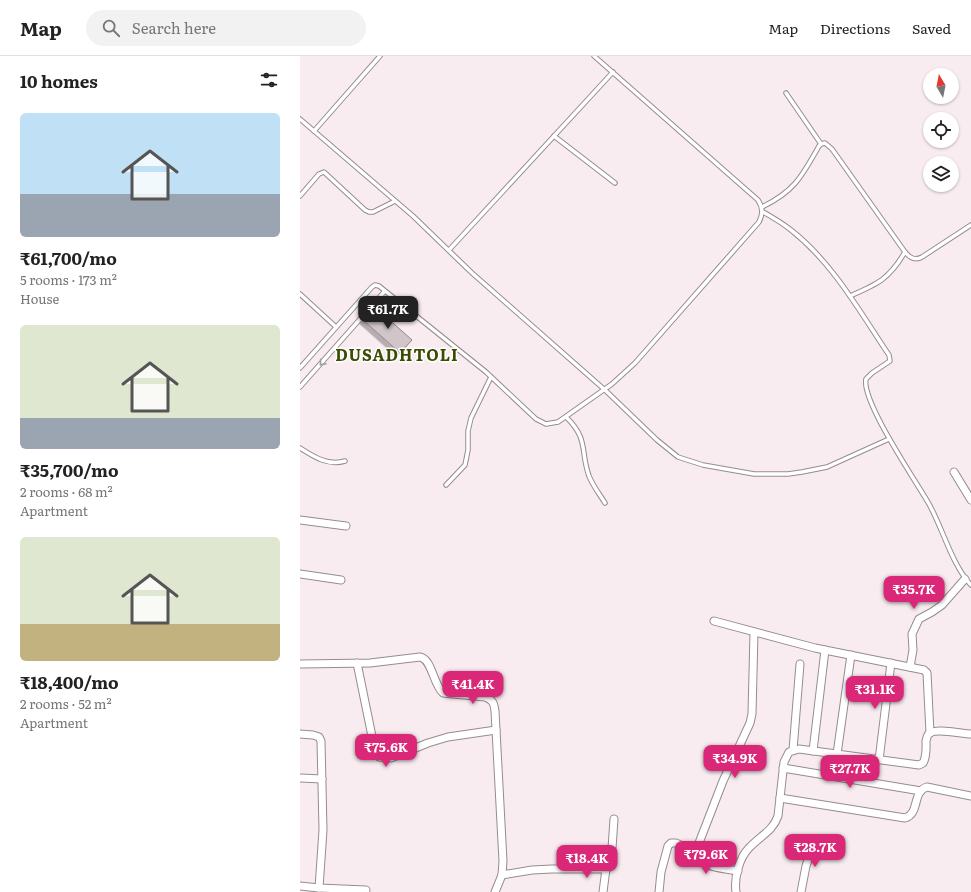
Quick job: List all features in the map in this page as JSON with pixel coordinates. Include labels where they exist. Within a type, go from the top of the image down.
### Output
[{"type":"street","points":[[954,472],[971,500]]},
{"type":"street","points":[[300,520],[346,526]]},
{"type":"street","points":[[300,574],[341,580]]},
{"type":"street","points":[[910,667],[913,650],[912,634],[919,619],[942,605],[965,579]]},
{"type":"street","points":[[714,621],[825,650],[924,670],[927,673],[930,732],[927,735],[925,759],[923,763],[919,765],[912,765],[799,749],[789,752],[784,762],[776,822],[767,833],[749,847],[744,854],[735,880],[736,892]]},
{"type":"street","points":[[692,850],[697,848],[700,843],[723,781],[750,723],[752,714],[754,632]]},
{"type":"street","points":[[813,751],[825,650]]},
{"type":"street","points":[[837,754],[851,656]]},
{"type":"street","points":[[300,664],[357,663],[414,657],[424,658],[427,661],[440,690],[444,693],[485,697],[494,702],[496,711],[503,861],[502,875],[495,892]]},
{"type":"street","points":[[357,663],[374,746],[379,757],[391,758],[428,743],[448,737],[496,730]]},
{"type":"street","points":[[879,760],[891,663]]},
{"type":"street","points":[[793,750],[800,664]]},
{"type":"street","points":[[930,732],[938,731],[971,734]]},
{"type":"street","points":[[300,734],[313,735],[319,737],[321,741],[323,830],[320,888]]},
{"type":"street","points":[[783,768],[921,791]]},
{"type":"street","points":[[300,778],[322,779]]},
{"type":"street","points":[[780,798],[905,818],[910,817],[913,814],[919,793],[923,788],[926,787],[971,796]]},
{"type":"street","points":[[603,892],[606,869],[611,864],[614,819]]},
{"type":"street","points":[[801,892],[806,866],[815,839]]},
{"type":"street","points":[[659,892],[668,846],[671,843],[676,843],[692,850],[697,859],[708,865],[738,871]]},
{"type":"street","points":[[502,875],[552,869],[606,869]]},
{"type":"street","points":[[300,886],[366,890]]},
{"type":"lane","points":[[314,131],[380,56]]},
{"type":"lane","points":[[594,56],[758,200],[762,210],[799,237],[823,261],[850,296],[890,358],[889,362],[868,376],[866,382],[872,404],[889,439],[929,504],[965,579],[971,585]]},
{"type":"lane","points":[[449,250],[613,72]]},
{"type":"lane","points":[[786,93],[821,144]]},
{"type":"lane","points":[[300,119],[395,200],[472,273],[605,390],[668,450],[688,461],[754,474],[802,472],[826,467],[889,439]]},
{"type":"lane","points":[[554,136],[615,183]]},
{"type":"lane","points":[[821,144],[825,143],[832,149],[905,252],[912,259],[919,259],[971,225]]},
{"type":"lane","points":[[300,368],[374,286],[379,286],[384,292],[491,377],[540,422],[552,424],[566,417],[605,390],[635,363],[759,222],[762,210],[782,196],[797,182],[821,144]]},
{"type":"lane","points":[[300,196],[319,174],[324,172],[369,212],[395,200]]},
{"type":"lane","points":[[850,296],[885,278],[896,267],[905,252]]},
{"type":"lane","points":[[300,387],[384,292]]},
{"type":"lane","points":[[300,294],[336,328]]},
{"type":"lane","points":[[446,485],[467,460],[468,431],[471,418],[491,377]]},
{"type":"lane","points":[[566,417],[574,424],[580,435],[589,476],[605,503]]},
{"type":"lane","points":[[300,448],[312,456],[328,462],[337,463],[345,461]]},
{"type":"building","points":[[375,307],[412,340],[400,353],[363,320]]},
{"type":"district","name":"DUSADHTOLI","points":[[397,354]]}]
